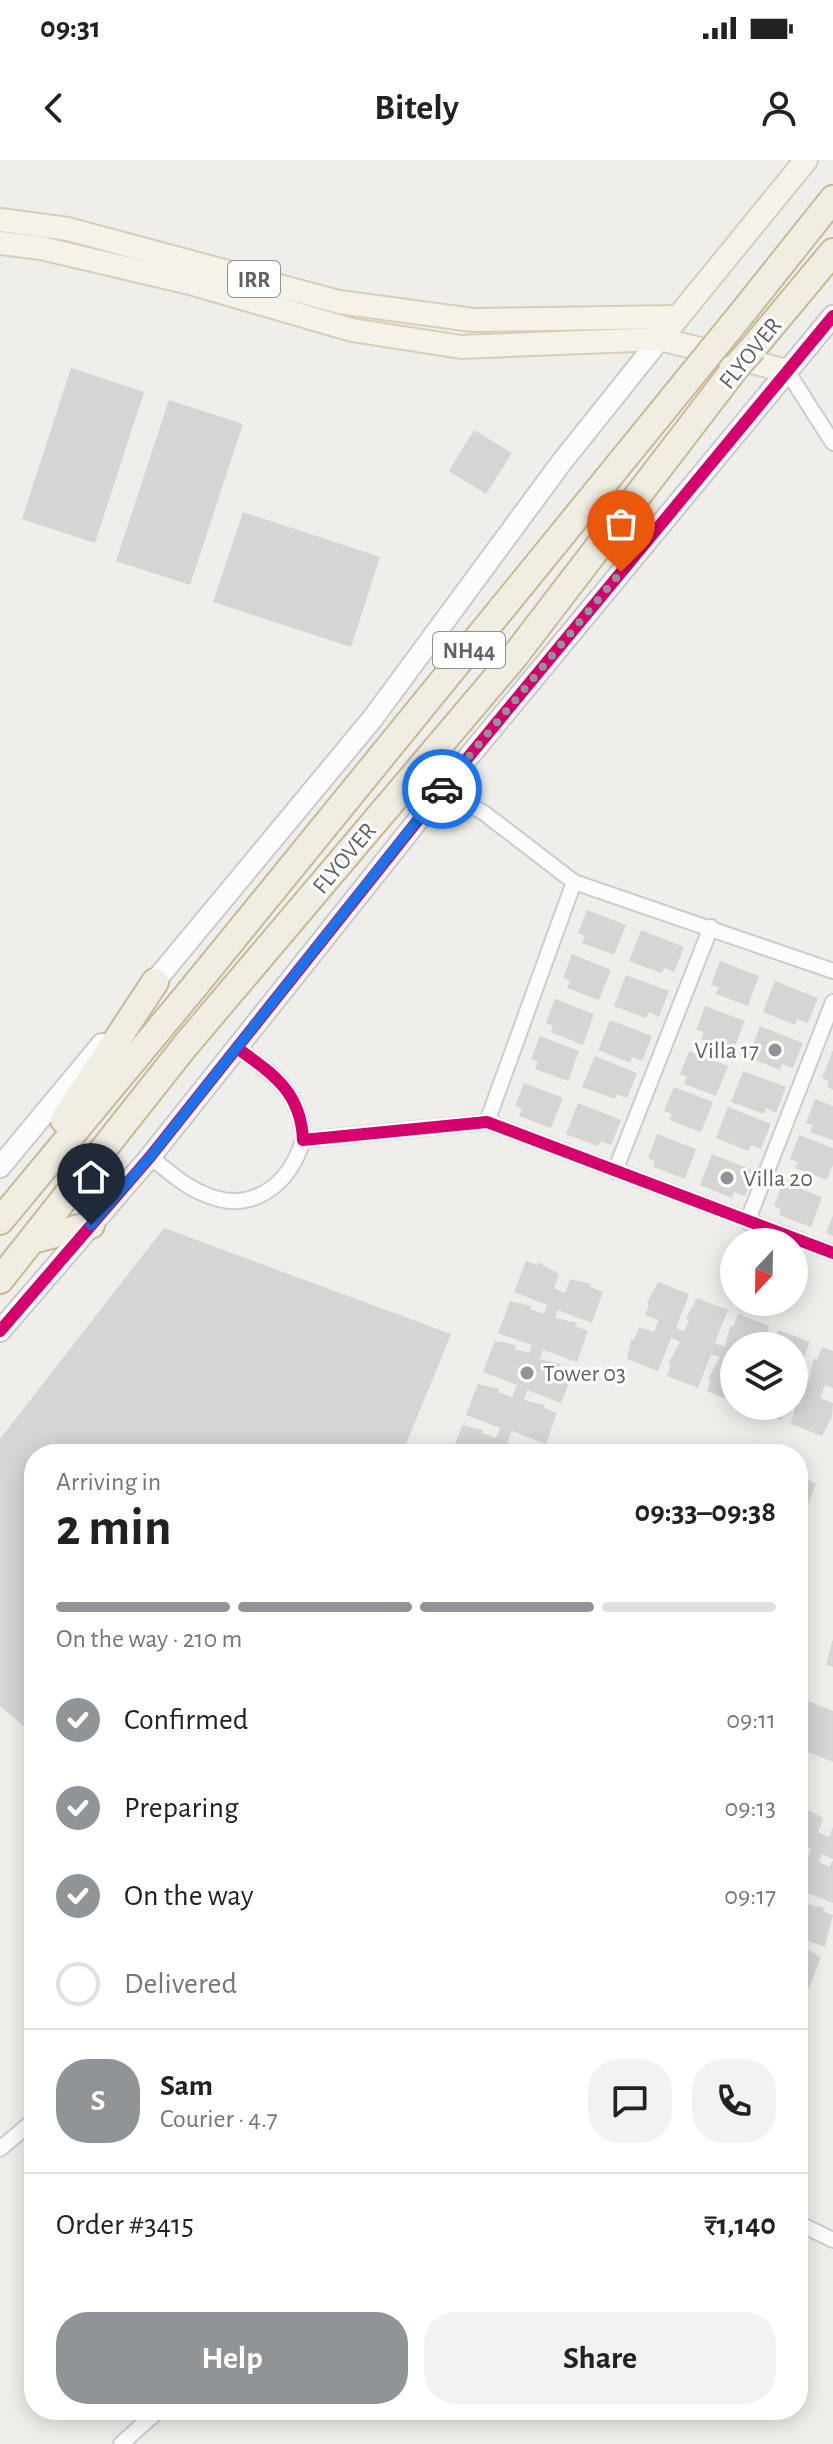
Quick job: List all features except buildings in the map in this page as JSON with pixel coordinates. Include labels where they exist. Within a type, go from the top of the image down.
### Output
[{"type":"highway","name":"FLYOVER","points":[[43,1167],[194,987],[833,199]]},
{"type":"highway","name":"FLYOVER","points":[[36,1239],[134,1112],[514,657],[737,366],[833,252]]},
{"type":"highway","points":[[43,1167],[51,1140],[155,982]]},
{"type":"highway","name":"NH44","points":[[0,1221],[43,1167]]},
{"type":"highway","points":[[36,1239],[91,1225]]},
{"type":"highway","name":"NH44","points":[[0,1280],[36,1239]]},
{"type":"main road","points":[[787,371],[660,339],[806,160]]},
{"type":"main road","name":"IRR","points":[[0,220],[68,229],[339,302],[473,320],[678,317]]},
{"type":"main road","name":"IRR","points":[[0,243],[41,248],[190,283],[352,330],[445,344],[551,346],[660,339]]},
{"type":"street","points":[[0,1331],[150,1157],[442,789],[833,316]]},
{"type":"street","points":[[0,1167],[373,718],[567,455],[660,339]]},
{"type":"street","points":[[787,371],[833,443]]},
{"type":"street","points":[[442,789],[484,813],[574,882],[833,971]]},
{"type":"street","points":[[487,1122],[574,882]]},
{"type":"street","points":[[615,1171],[711,927]]},
{"type":"street","points":[[747,1222],[833,1002]]},
{"type":"street","points":[[150,1157],[190,1187],[235,1202],[279,1184],[295,1166],[303,1140],[299,1111],[287,1086],[237,1048]]},
{"type":"street","points":[[303,1140],[487,1122],[833,1253]]},
{"type":"street","points":[[0,2149],[24,2129]]},
{"type":"street","points":[[808,2228],[833,2240]]},
{"type":"street","points":[[121,2444],[148,2420]]},
{"type":"cycle path","points":[[0,1331],[150,1157],[461,766],[833,316]]},
{"type":"cycle path","points":[[237,1048],[273,1076],[291,1097],[301,1123],[303,1140],[487,1122],[833,1253]]},
{"type":"way so far","points":[[442,789],[621,572]]},
{"type":"place","name":"Villa 17","points":[[775,1050]]},
{"type":"place","name":"Villa 20","points":[[727,1178]]},
{"type":"place","name":"Tower 03","points":[[527,1373]]},
{"type":"route","points":[[91,1225],[150,1157],[442,789]]}]
